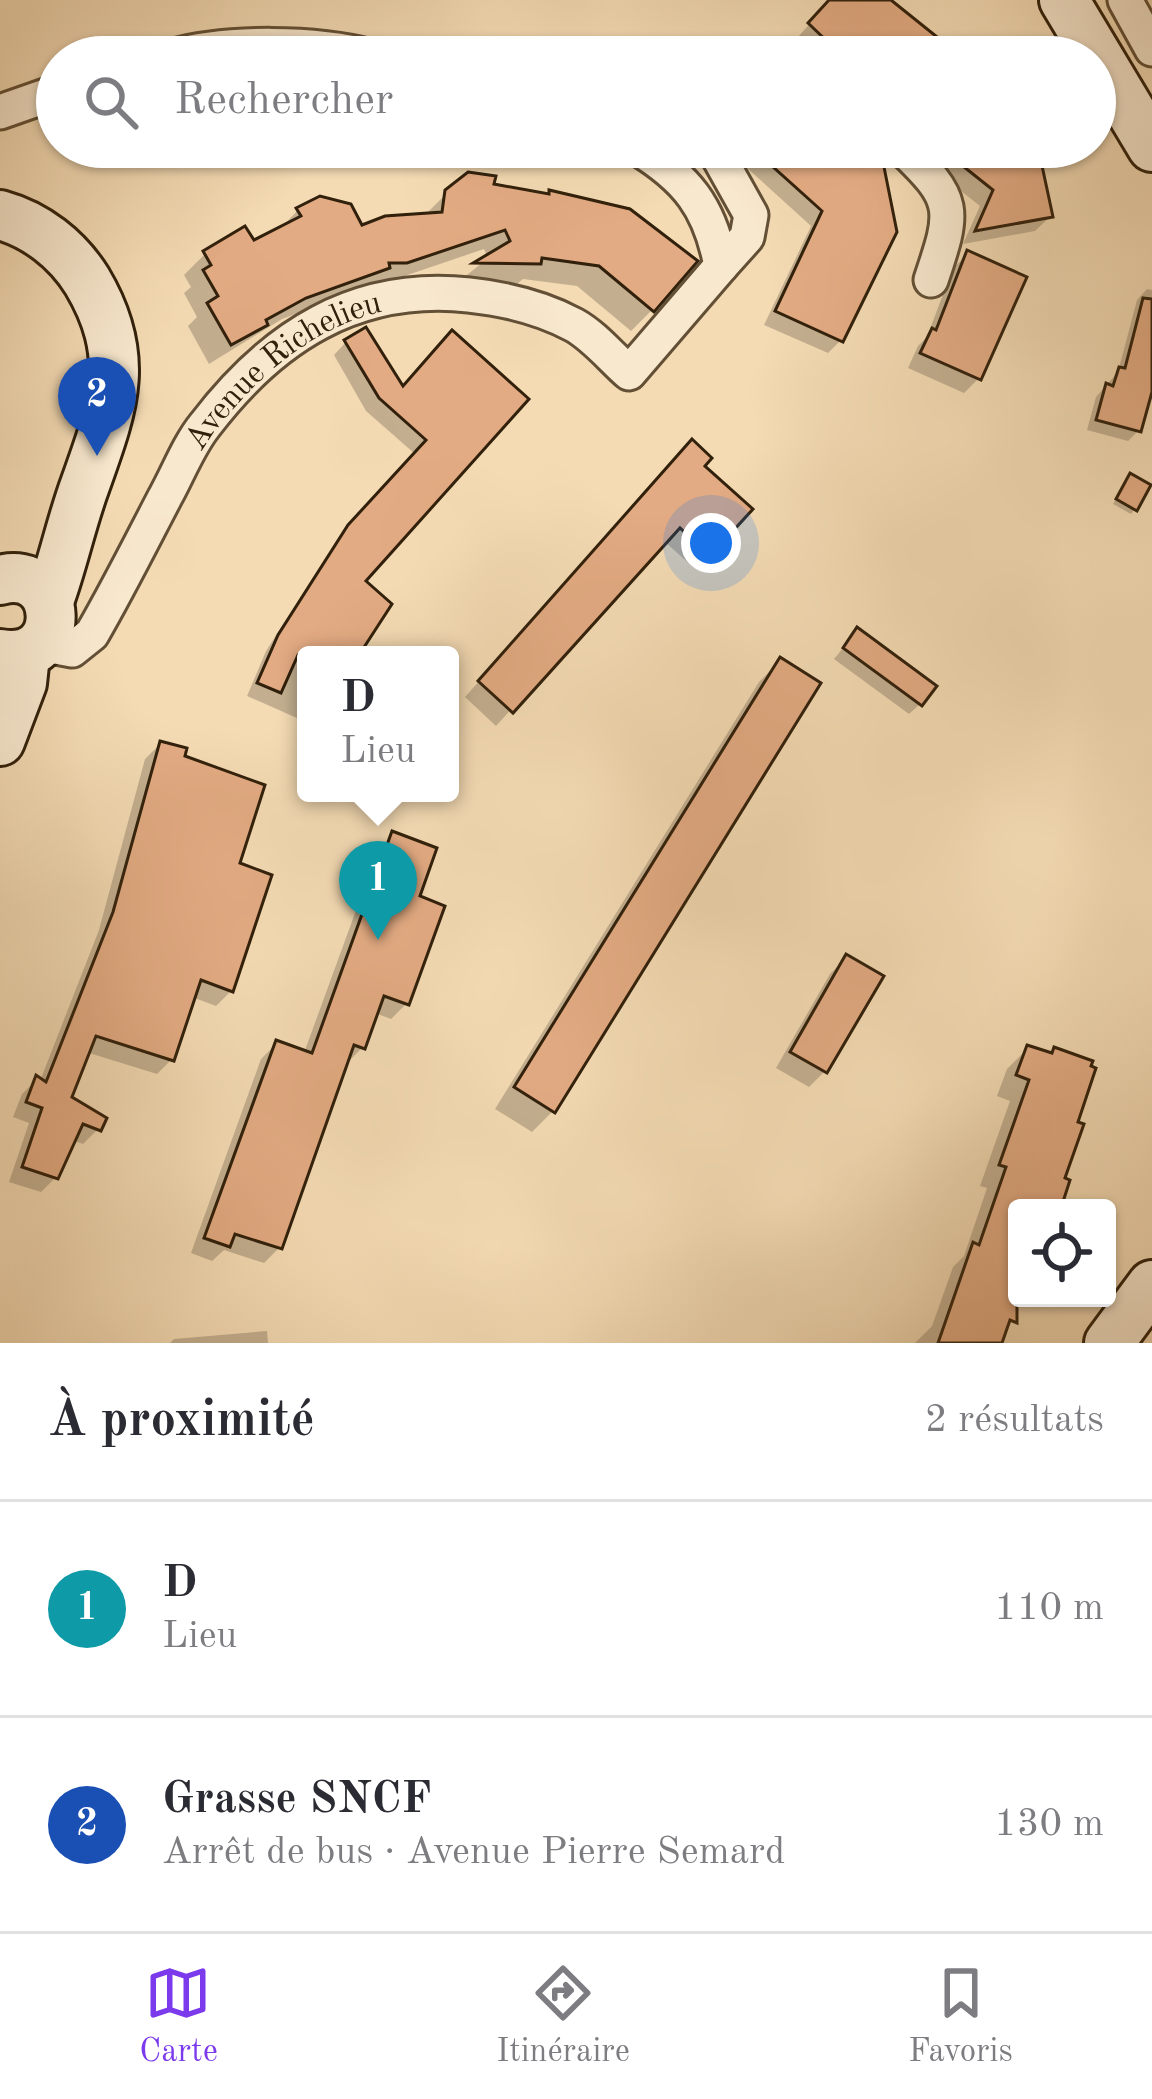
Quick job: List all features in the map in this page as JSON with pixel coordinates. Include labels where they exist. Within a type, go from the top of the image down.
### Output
[{"type":"main road","points":[[1064,0],[1086,36]]},
{"type":"main road","points":[[1116,87],[1152,147]]},
{"type":"main road","points":[[0,215],[30,226],[64,252],[94,293],[109,332],[115,370],[111,411],[84,489],[25,618],[22,683],[0,741]]},
{"type":"main road","points":[[1108,1343],[1152,1285]]},
{"type":"street","points":[[1125,0],[1152,49]]},
{"type":"street","points":[[0,112],[36,99]]},
{"type":"street","points":[[688,168],[713,224],[721,266]]},
{"type":"street","points":[[721,266],[746,237],[751,215],[724,168]]},
{"type":"street","points":[[923,168],[937,182],[948,207],[944,241],[931,280]]},
{"type":"street","name":"Avenue Richelieu","points":[[25,618],[60,651],[79,647],[92,634],[201,430],[274,352],[322,321],[382,296],[441,292],[497,298],[542,309],[579,328],[629,373],[721,266]]},
{"type":"building","points":[[829,0],[891,0],[936,36],[822,36],[808,23]]},
{"type":"building","points":[[774,168],[884,168],[897,232],[843,342],[775,311],[822,211]]},
{"type":"building","points":[[965,168],[1042,168],[1053,217],[975,231],[993,190]]},
{"type":"building","points":[[468,172],[496,176],[494,184],[549,194],[549,190],[630,209],[698,261],[654,312],[599,266],[542,258],[541,264],[473,263],[510,241],[505,230],[407,263],[389,263],[390,268],[306,298],[231,345],[207,303],[218,296],[203,270],[211,265],[203,251],[245,226],[254,240],[301,216],[296,208],[320,196],[351,204],[362,225],[385,216],[442,212],[445,190]]},
{"type":"building","points":[[967,250],[1027,277],[981,380],[920,353],[932,328],[936,330]]},
{"type":"building","points":[[1143,298],[1152,299],[1152,392],[1141,432],[1096,420],[1106,383],[1113,386],[1119,367],[1125,368]]},
{"type":"building","points":[[366,327],[403,386],[452,330],[529,399],[366,581],[392,604],[365,646],[297,646],[297,657],[281,693],[257,683],[278,635],[348,525],[426,440],[379,398],[344,340]]},
{"type":"building","points":[[692,439],[712,458],[705,466],[753,509],[710,556],[680,528],[513,713],[478,681]]},
{"type":"building","points":[[1130,473],[1151,485],[1137,511],[1116,499]]},
{"type":"building","points":[[857,627],[937,686],[922,706],[843,648]]},
{"type":"building","points":[[780,657],[821,683],[555,1113],[514,1087]]},
{"type":"building","points":[[160,741],[187,748],[185,756],[265,785],[240,863],[272,875],[233,992],[201,980],[174,1061],[96,1036],[72,1097],[107,1118],[101,1131],[83,1124],[58,1179],[22,1167],[42,1108],[26,1102],[36,1075],[46,1082],[113,912]]},
{"type":"building","points":[[392,831],[437,848],[420,896],[445,906],[409,1005],[384,996],[365,1049],[354,1045],[282,1249],[235,1234],[230,1247],[204,1238],[276,1040],[312,1053]]},
{"type":"building","points":[[846,954],[884,976],[827,1073],[790,1052]]},
{"type":"building","points":[[1027,1045],[1052,1053],[1054,1047],[1093,1061],[1091,1066],[1096,1068],[1078,1122],[1084,1124],[1065,1178],[1070,1180],[1064,1199],[1008,1199],[1008,1307],[1017,1307],[1017,1323],[1010,1320],[1002,1343],[938,1343],[973,1242],[979,1245],[1006,1167],[999,1165],[1029,1080],[1016,1075]]},
{"type":"place","name":"Grasse SNCF","points":[[97,456]]},
{"type":"place","name":"D","points":[[378,940]]}]
